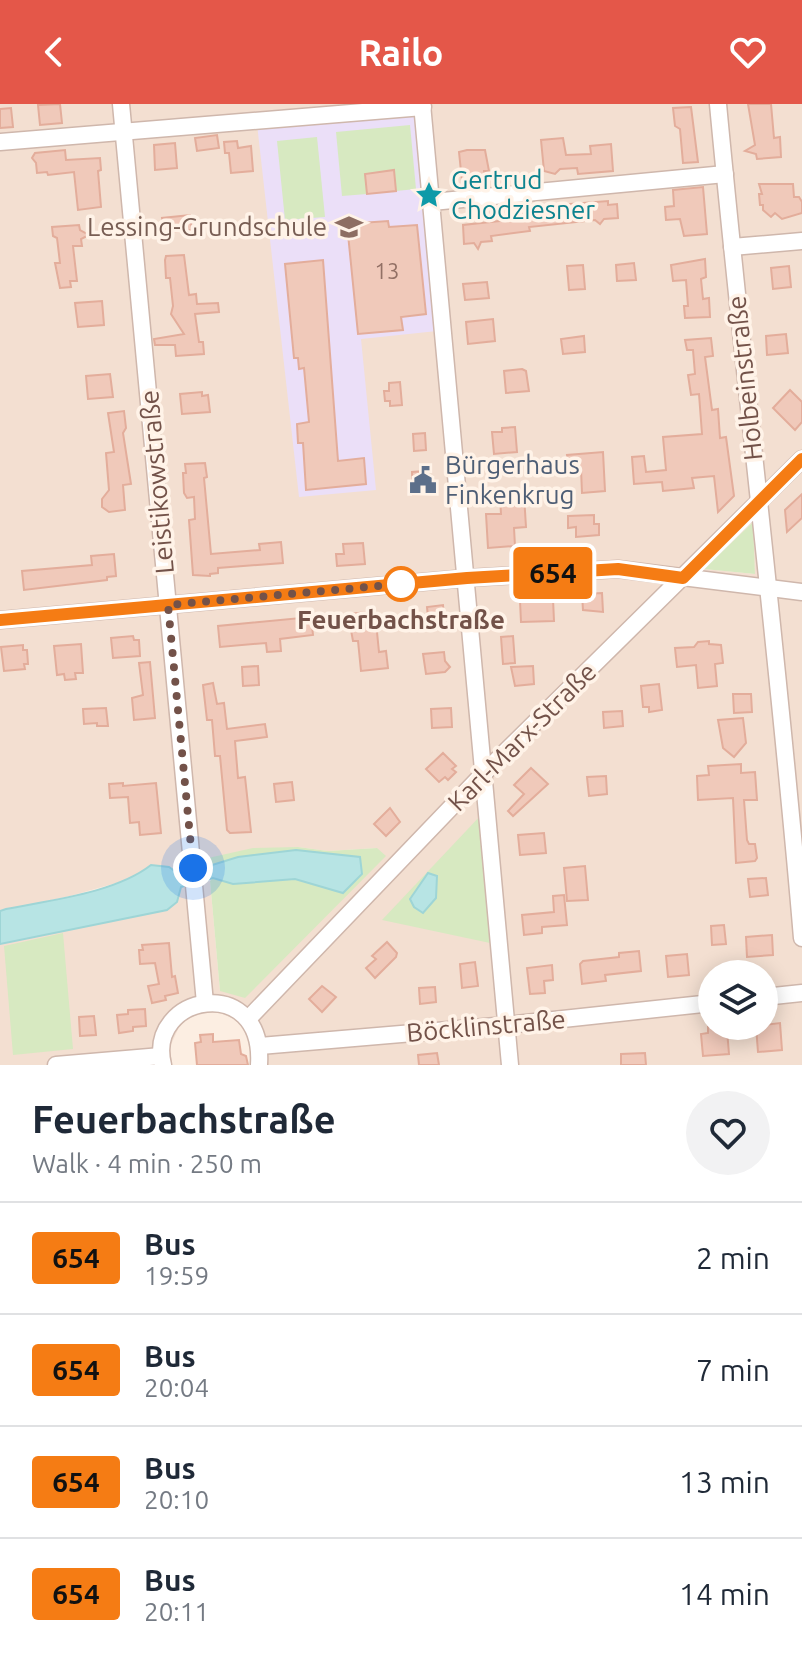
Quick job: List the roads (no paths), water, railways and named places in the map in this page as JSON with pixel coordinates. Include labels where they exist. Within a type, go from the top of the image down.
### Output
[{"type":"street","name":"Leistikowstraße","points":[[121,104],[205,1003]]},
{"type":"street","name":"Holbeinstraße","points":[[718,104],[767,588],[796,806],[802,938]]},
{"type":"street","points":[[0,142],[422,106],[510,1065]]},
{"type":"street","points":[[432,202],[725,174]]},
{"type":"street","points":[[732,247],[802,241]]},
{"type":"street","name":"Karl-Marx-Straße","points":[[248,1019],[483,774],[802,459]]},
{"type":"street","points":[[0,620],[467,578],[618,569],[802,592]]},
{"type":"street","points":[[778,996],[802,993]]},
{"type":"street","points":[[56,1065],[162,1060],[163,1037],[172,1021],[187,1009],[205,1003],[220,1003],[248,1019],[260,1046],[259,1065]]},
{"type":"street","name":"Böcklinstraße","points":[[260,1046],[698,1005]]},
{"type":"water","points":[[296,850],[360,857],[362,874],[343,893],[295,879],[233,884],[213,878],[181,887],[177,902],[167,910],[0,944],[0,911],[6,909],[101,889],[136,875],[151,865],[169,867],[180,875],[238,857]]},
{"type":"water","points":[[428,873],[437,876],[436,898],[423,913],[414,907],[410,899]]},
{"type":"place","name":"Gertrud Chodziesner","points":[[429,195]]},
{"type":"place","name":"Lessing-Grundschule","points":[[349,227]]},
{"type":"place","name":"Bürgerhaus Finkenkrug","points":[[423,480]]},
{"type":"place","name":"Feuerbachstraße","points":[[401,584]]}]
